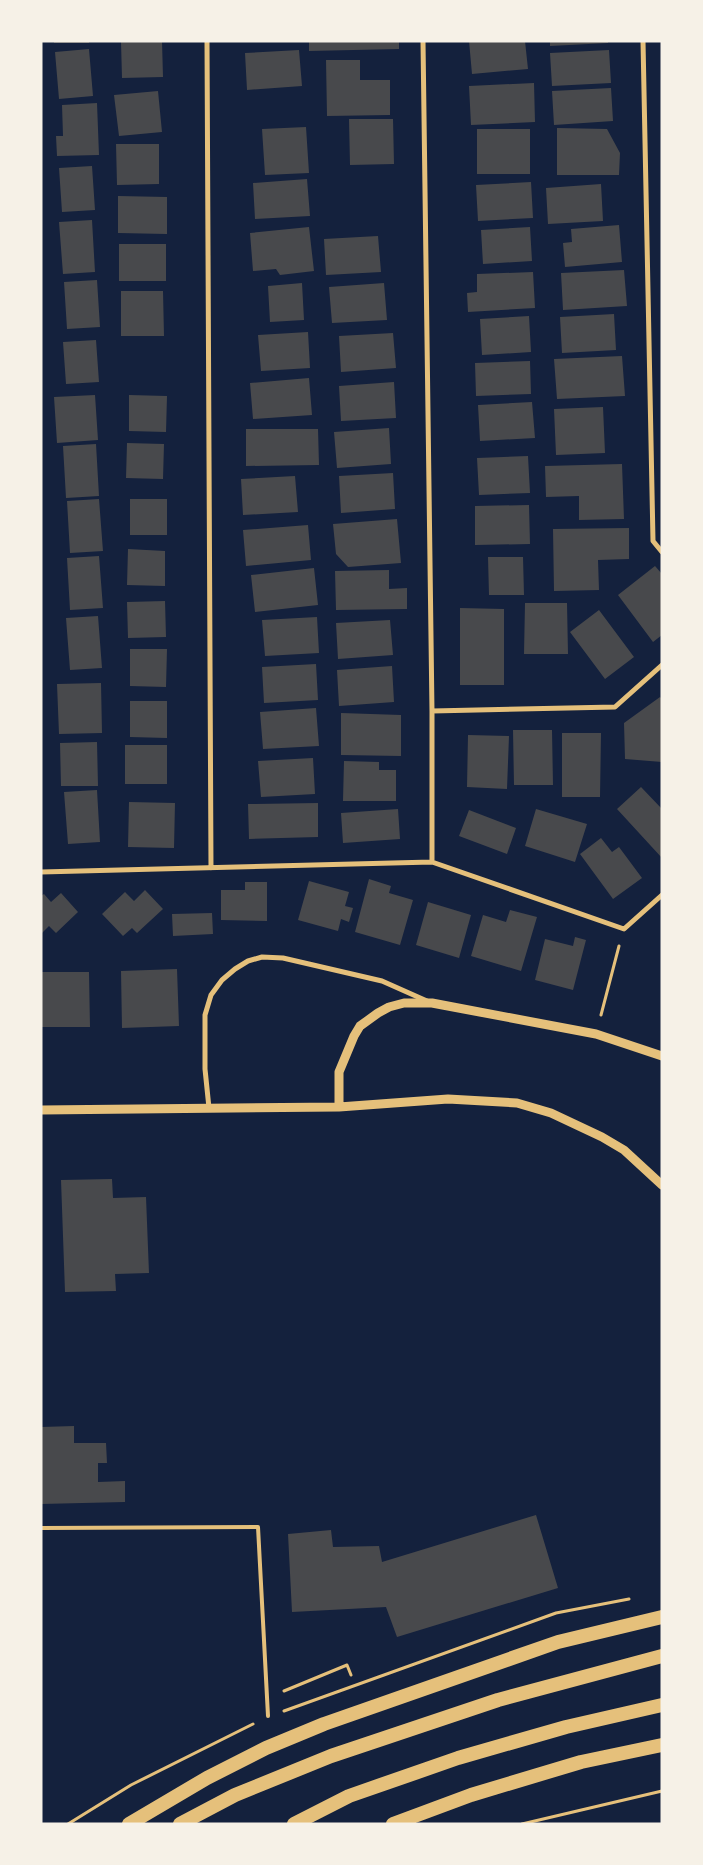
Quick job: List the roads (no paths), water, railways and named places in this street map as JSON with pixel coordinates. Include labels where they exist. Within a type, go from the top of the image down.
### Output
[{"type":"highway","points":[[128,1824],[208,1778],[266,1748],[324,1724],[558,1642],[662,1617]]},
{"type":"highway","points":[[180,1824],[234,1795],[331,1756],[498,1700],[662,1656]]},
{"type":"highway","points":[[294,1824],[349,1796],[458,1758],[566,1728],[662,1705]]},
{"type":"highway","points":[[393,1824],[471,1795],[581,1762],[662,1744]]},
{"type":"street","points":[[207,41],[211,868]]},
{"type":"street","points":[[423,41],[432,711],[432,862]]},
{"type":"street","points":[[643,41],[653,541],[662,552]]},
{"type":"street","points":[[432,711],[614,707],[662,665]]},
{"type":"street","points":[[41,872],[432,862],[624,929],[662,895]]},
{"type":"street","points":[[208,1108],[205,1069],[205,1015],[211,995],[222,980],[248,960],[262,957],[283,958],[382,981],[432,1003]]},
{"type":"street","points":[[339,1107],[339,1072],[360,1026],[378,1013],[404,1003],[432,1003],[596,1034],[662,1056]]},
{"type":"street","points":[[41,1110],[339,1107],[448,1099],[517,1104],[551,1113],[602,1137],[624,1150],[662,1186]]},
{"type":"lane","points":[[41,1528],[258,1527],[268,1716]]}]
